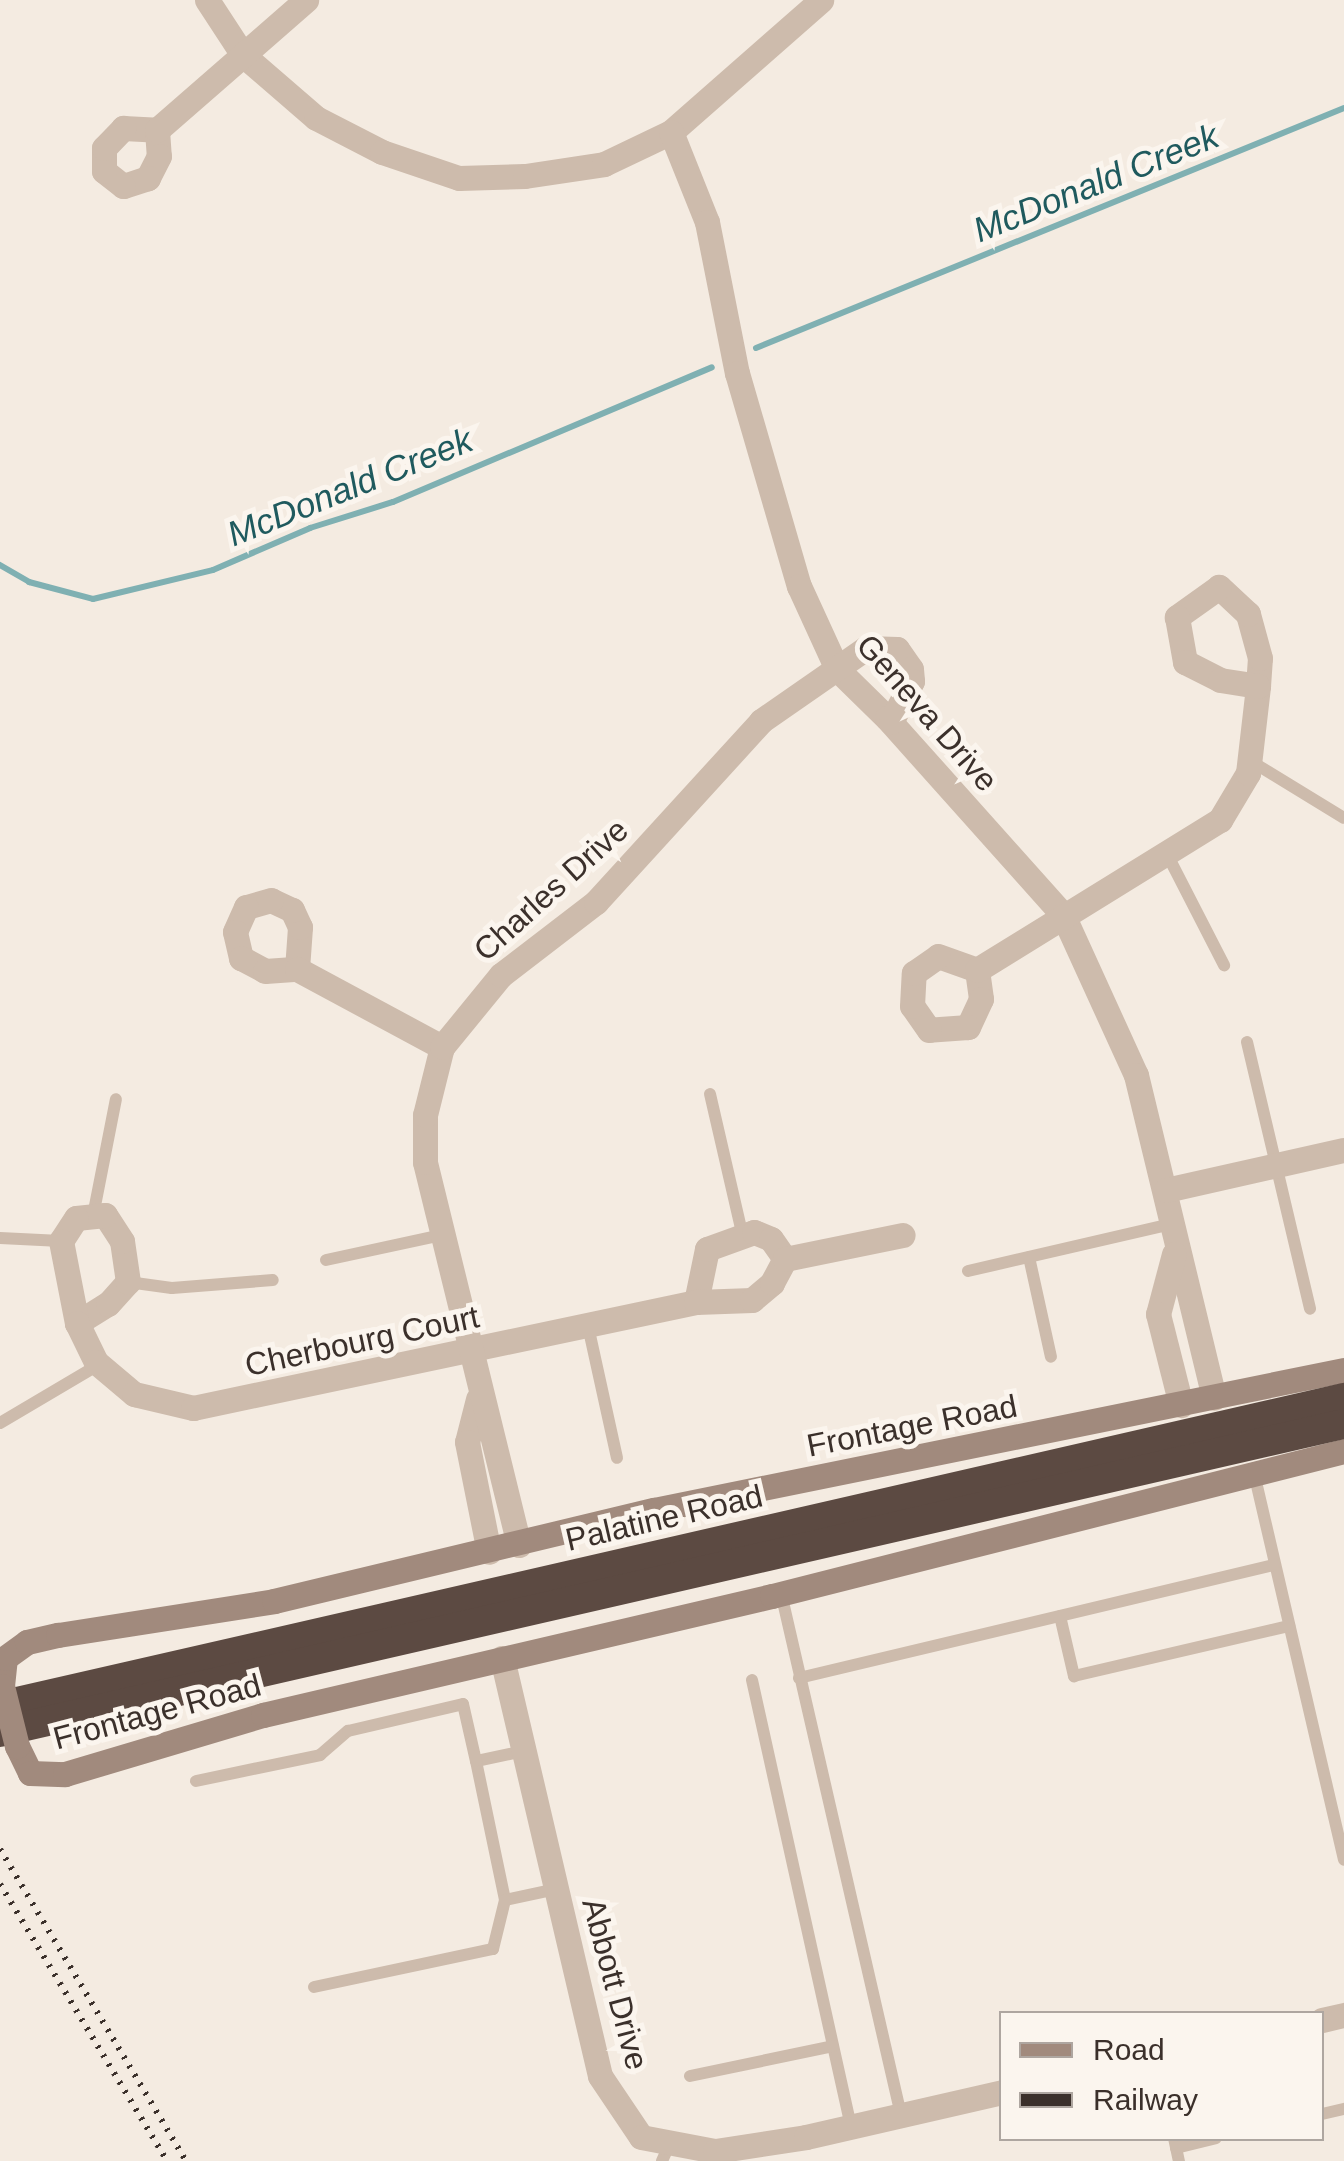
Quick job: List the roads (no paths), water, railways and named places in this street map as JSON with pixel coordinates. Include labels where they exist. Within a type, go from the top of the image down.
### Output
[{"type":"highway","name":"Palatine Road","points":[[1,1696],[1344,1398]]},
{"type":"highway","name":"Palatine Road","points":[[8,1739],[1344,1424]]},
{"type":"street","points":[[207,0],[243,55],[316,118],[382,152],[459,178],[525,176],[604,164],[670,132],[821,0]]},
{"type":"street","points":[[157,130],[306,0]]},
{"type":"street","name":"Geneva Drive","points":[[670,132],[707,222],[737,372],[799,586],[837,669],[890,722],[1064,915],[1136,1075],[1214,1398]]},
{"type":"street","points":[[977,970],[1168,856],[1220,820],[1248,773],[1258,686],[1260,658],[1248,614],[1218,587],[1177,616],[1184,662],[1220,680],[1258,686]]},
{"type":"street","name":"Charles Drive","points":[[518,1546],[425,1162],[425,1114],[442,1048],[501,975],[596,902],[761,721],[866,648],[897,649],[906,658],[912,682],[890,722]]},
{"type":"street","points":[[298,969],[300,927],[292,910],[271,900],[246,907],[235,932],[241,958],[264,971],[298,969],[442,1048]]},
{"type":"street","points":[[1166,1190],[1344,1150]]},
{"type":"street","points":[[62,1241],[76,1218],[105,1215],[122,1240],[128,1282],[108,1304],[77,1323]]},
{"type":"street","points":[[696,1302],[707,1249],[742,1233],[754,1232],[771,1240],[785,1260],[904,1235]]},
{"type":"street","name":"Geneva Drive","points":[[1173,1236],[1158,1314],[1181,1405]]},
{"type":"street","name":"Cherbourg Court","points":[[62,1241],[77,1323],[98,1364],[134,1394],[194,1408],[696,1302],[752,1300],[772,1284],[785,1260]]},
{"type":"street","name":"Frontage Road","points":[[1344,1370],[654,1510],[518,1546],[274,1601],[26,1642],[5,1658],[1,1696],[8,1739],[30,1774],[65,1774],[263,1715],[780,1593],[1344,1450]]},
{"type":"street","name":"Charles Drive","points":[[480,1394],[467,1442],[488,1552]]},
{"type":"street","name":"Abbott Drive","points":[[502,1658],[600,2076],[641,2137],[666,2152],[715,2152],[850,2127],[999,2093]]},
{"type":"lane","points":[[1249,760],[1344,818]]},
{"type":"lane","points":[[1168,856],[1224,965]]},
{"type":"lane","points":[[1248,1042],[1310,1309]]},
{"type":"lane","points":[[710,1094],[742,1233]]},
{"type":"lane","points":[[93,1216],[116,1099]]},
{"type":"lane","points":[[326,1260],[442,1235]]},
{"type":"lane","points":[[968,1270],[1173,1236]]},
{"type":"lane","points":[[0,1238],[62,1241]]},
{"type":"lane","points":[[1030,1257],[1051,1357]]},
{"type":"lane","points":[[128,1282],[172,1288],[273,1280]]},
{"type":"lane","points":[[588,1326],[617,1458]]},
{"type":"lane","points":[[0,1423],[98,1364]]},
{"type":"lane","points":[[1254,1473],[1344,1860]]},
{"type":"lane","points":[[799,1678],[1276,1565]]},
{"type":"lane","points":[[780,1593],[901,2115]]},
{"type":"lane","points":[[1060,1616],[1074,1676],[1290,1626]]},
{"type":"lane","points":[[752,1680],[850,2127]]},
{"type":"lane","points":[[196,1782],[320,1755],[348,1732],[463,1704],[505,1900],[493,1949],[314,1987]]},
{"type":"lane","points":[[476,1761],[524,1750]]},
{"type":"lane","points":[[505,1900],[556,1889]]},
{"type":"lane","points":[[690,2076],[833,2046]]},
{"type":"lane","points":[[1176,2149],[1205,2141]]},
{"type":"waterway","name":"McDonald Creek","points":[[756,348],[1344,108]]},
{"type":"waterway","name":"McDonald Creek","points":[[0,565],[29,582],[93,599],[213,570],[310,528],[393,502],[712,367]]},
{"type":"railway","points":[[0,1849],[186,2161]]},
{"type":"railway","points":[[0,1884],[167,2161]]}]
